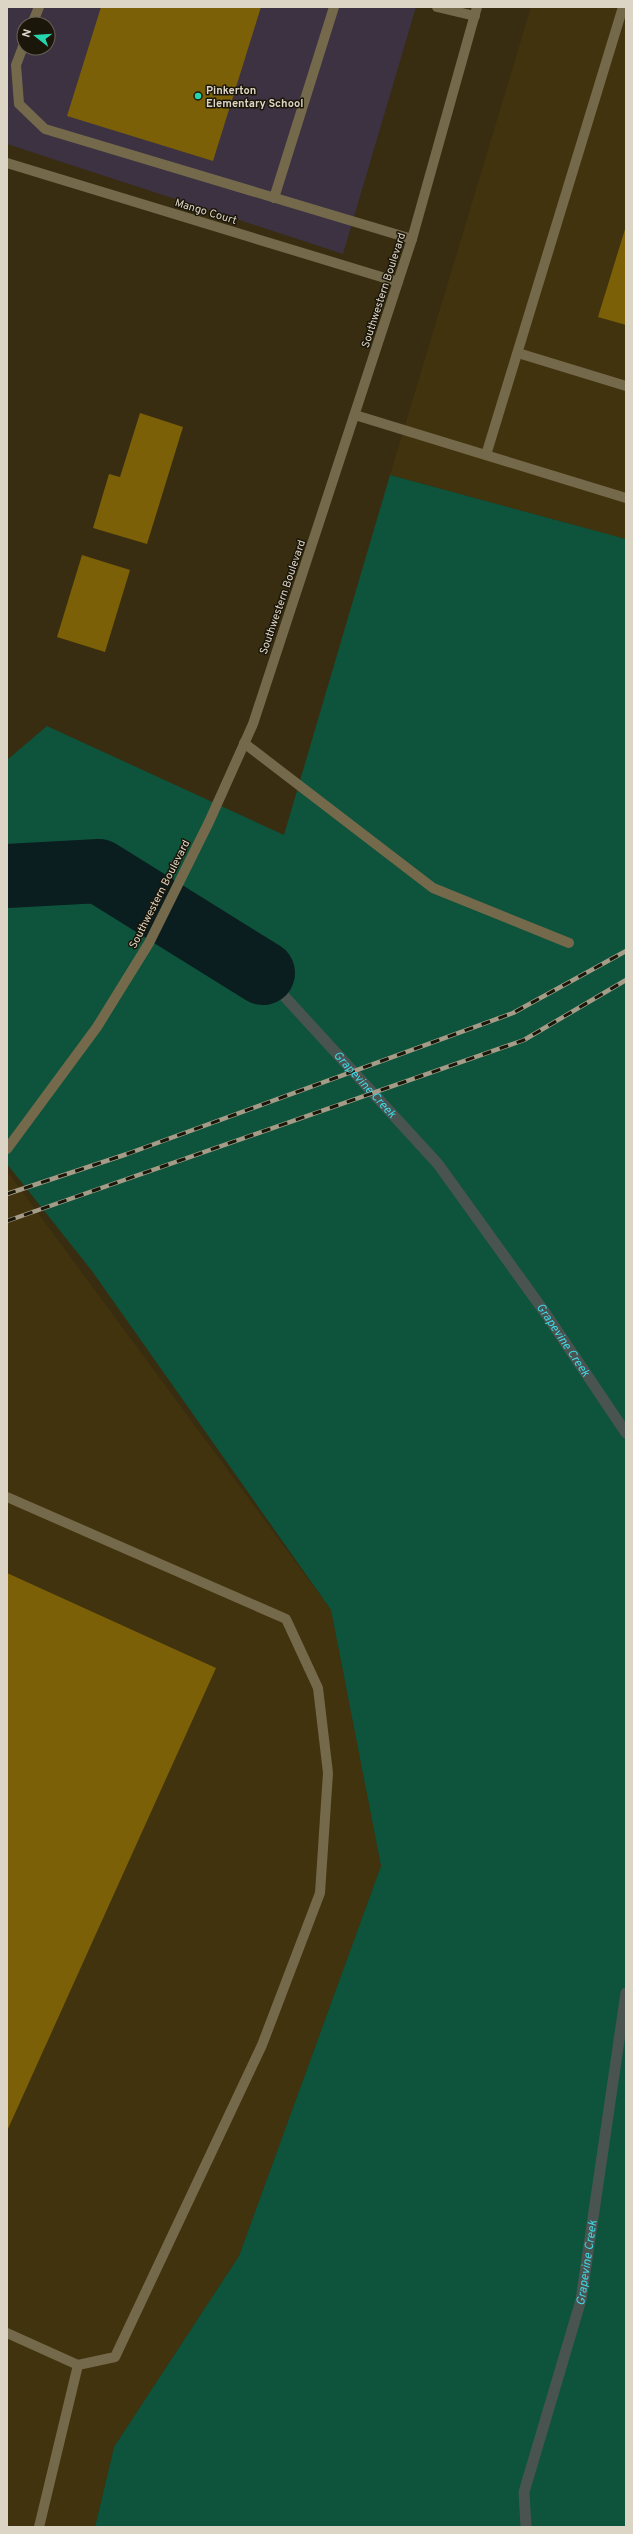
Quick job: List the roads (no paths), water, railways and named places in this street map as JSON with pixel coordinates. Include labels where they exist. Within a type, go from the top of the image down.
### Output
[{"type":"street","points":[[274,198],[334,7]]},
{"type":"street","points":[[437,7],[476,11]]},
{"type":"street","points":[[486,455],[623,7]]},
{"type":"street","name":"Southwestern Boulevard","points":[[7,1149],[97,1027],[149,943],[209,822],[253,724],[412,239],[476,11]]},
{"type":"street","points":[[19,56],[16,65],[19,104],[45,129],[412,239]]},
{"type":"street","name":"Mango Court","points":[[7,163],[398,282]]},
{"type":"street","points":[[518,353],[626,386]]},
{"type":"street","points":[[355,415],[626,498]]},
{"type":"street","points":[[244,743],[433,888],[569,943]]},
{"type":"street","points":[[7,1497],[286,1619],[318,1688],[328,1773],[320,1893],[262,2045],[115,2357],[78,2365],[7,2333]]},
{"type":"street","points":[[39,2527],[78,2365]]},
{"type":"waterway","name":"Grapevine Creek","points":[[7,876],[99,871],[263,973]]},
{"type":"waterway","name":"Grapevine Creek","points":[[263,973],[438,1164],[546,1314],[626,1433]]},
{"type":"waterway","name":"Grapevine Creek","points":[[526,2527],[524,2492],[581,2300],[626,1993]]},
{"type":"railway","points":[[7,1194],[127,1154],[513,1013],[626,951]]},
{"type":"railway","points":[[7,1221],[524,1040],[626,980]]},
{"type":"place","name":"Pinkerton Elementary School","points":[[198,96]]}]
